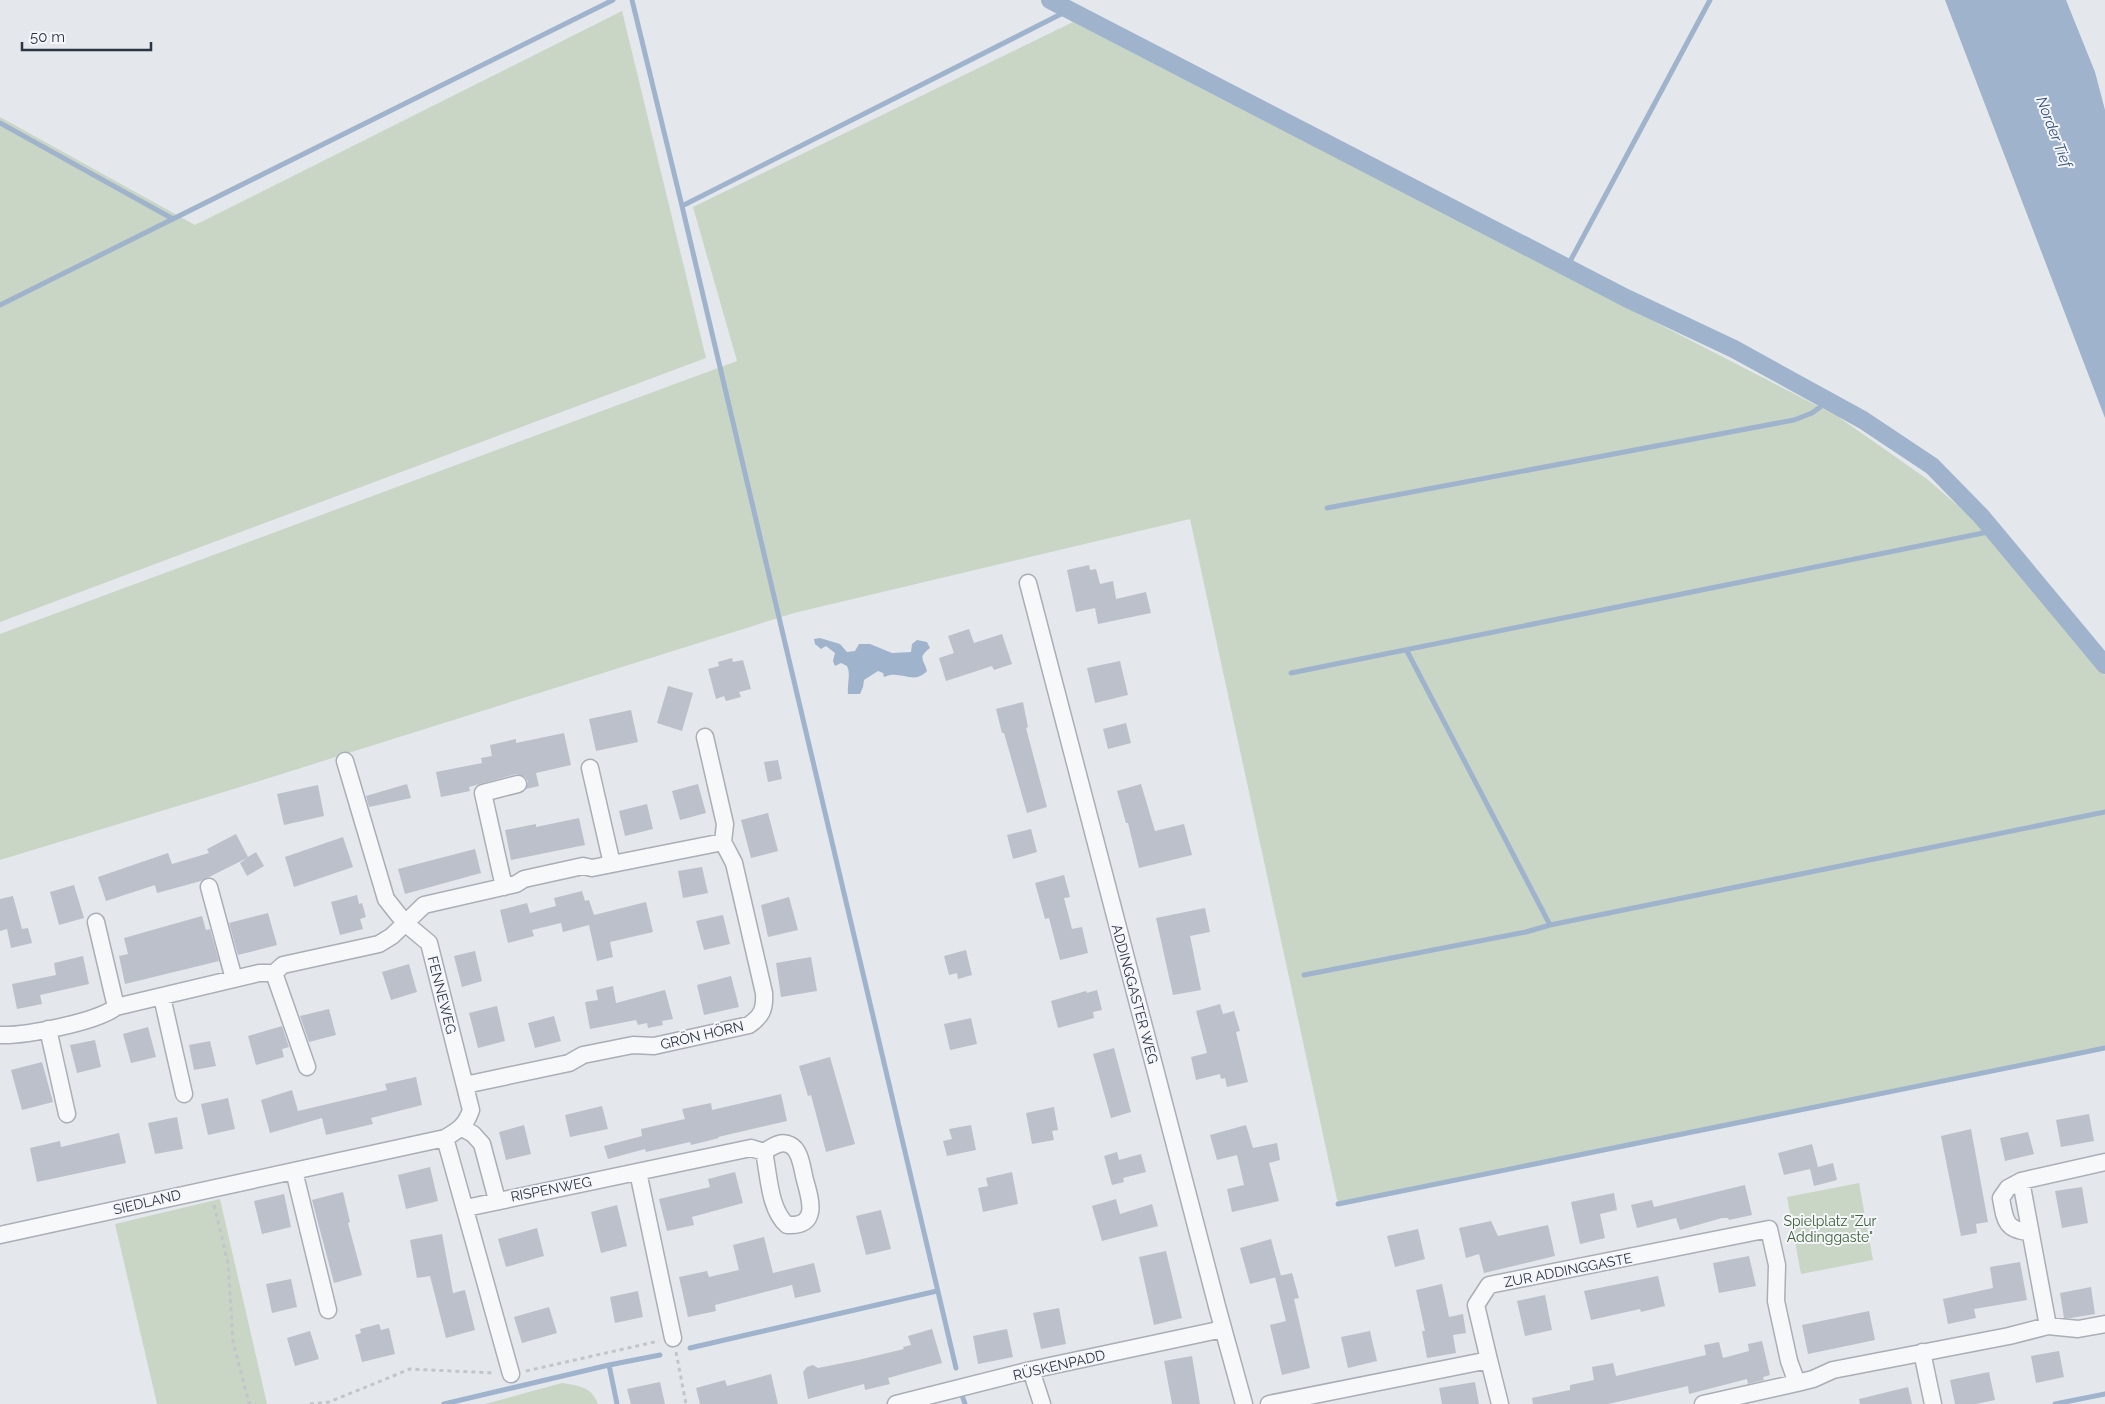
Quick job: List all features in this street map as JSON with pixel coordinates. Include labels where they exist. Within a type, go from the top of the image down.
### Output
[{"type":"street","name":"ADDINGGASTER WEG","points":[[1028,583],[1244,1404]]},
{"type":"street","name":"GRÖN HÖRN","points":[[465,1085],[569,1063],[583,1055],[616,1048],[633,1045],[654,1046],[749,1025],[757,1020],[762,1013],[764,993],[734,863],[723,842],[725,824],[705,737]]},
{"type":"street","name":"FENNEWEG","points":[[345,761],[386,899],[405,923],[428,943],[471,1110],[468,1121],[462,1128]]},
{"type":"street","points":[[590,768],[612,864]]},
{"type":"street","points":[[504,887],[483,793],[518,784]]},
{"type":"street","points":[[0,1035],[48,1029],[108,1014],[116,1007],[259,973],[274,973],[282,966],[379,944],[392,936],[424,905],[504,887],[516,884],[524,879],[566,870],[612,864],[723,842]]},
{"type":"street","points":[[209,887],[234,979]]},
{"type":"street","points":[[96,922],[116,1007]]},
{"type":"street","points":[[274,973],[307,1067]]},
{"type":"street","points":[[162,996],[184,1094]]},
{"type":"street","points":[[48,1029],[67,1114]]},
{"type":"street","points":[[462,1128],[473,1134],[482,1144],[497,1200]]},
{"type":"street","name":"SIEDLAND","points":[[0,1235],[445,1138],[462,1128]]},
{"type":"street","points":[[445,1138],[511,1374]]},
{"type":"street","name":"RISPENWEG","points":[[466,1208],[751,1148],[764,1152],[778,1144],[789,1144],[797,1150],[812,1210],[808,1219],[798,1226],[787,1225],[776,1210],[764,1152]]},
{"type":"street","points":[[2029,1232],[2016,1231],[2005,1222],[2001,1198],[2008,1188],[2021,1181],[2105,1162]]},
{"type":"street","points":[[294,1171],[328,1310]]},
{"type":"street","points":[[638,1172],[673,1338]]},
{"type":"street","points":[[2021,1181],[2048,1326]]},
{"type":"street","name":"ZUR ADDINGGASTE","points":[[1500,1404],[1476,1305],[1489,1285],[1769,1230],[1777,1265],[1776,1300],[1789,1361],[1805,1381]]},
{"type":"street","points":[[1703,1404],[1805,1381],[1833,1370],[2009,1336],[2048,1326],[2078,1329],[2105,1324]]},
{"type":"street","name":"RÜSKENPADD","points":[[896,1404],[1031,1370],[1223,1329]]},
{"type":"street","points":[[1922,1352],[1933,1404]]},
{"type":"street","points":[[1269,1404],[1489,1360]]},
{"type":"street","points":[[1031,1370],[1042,1404]]},
{"type":"path","points":[[210,1188],[228,1263],[233,1342],[248,1403],[256,1404]]},
{"type":"path","points":[[310,1404],[329,1402],[410,1369],[511,1374],[673,1338]]},
{"type":"path","points":[[678,1363],[686,1404]]},
{"type":"green space","points":[[622,11],[706,358],[0,622],[0,117],[195,225]]},
{"type":"green space","points":[[1073,22],[1837,416],[1927,479],[1979,524],[2105,675],[2105,1046],[1338,1204],[1190,519],[794,613],[237,788],[0,860],[0,634],[737,361],[693,207]]},
{"type":"green space","name":"Spielplatz \"Zur Addinggaste\"","points":[[1859,1183],[1873,1260],[1801,1274],[1787,1197]]},
{"type":"green space","points":[[220,1199],[267,1404],[157,1404],[115,1224]]},
{"type":"green space","points":[[562,1383],[579,1386],[588,1390],[598,1404],[485,1404]]},
{"type":"water","name":"Norder Tief","points":[[1945,0],[2066,0],[2095,72],[2105,110],[2105,418]]},
{"type":"water","points":[[820,638],[840,644],[847,652],[855,651],[859,644],[870,644],[892,653],[911,652],[912,644],[917,640],[927,642],[930,648],[924,654],[923,659],[927,671],[917,677],[890,675],[884,677],[883,673],[878,671],[864,680],[860,694],[848,694],[849,672],[847,666],[841,663],[835,666],[833,661],[835,653],[826,646],[821,649],[815,644],[814,639]]},
{"type":"building","points":[[1089,565],[1090,570],[1096,569],[1100,584],[1113,581],[1116,599],[1146,592],[1151,613],[1098,624],[1095,608],[1076,612],[1067,570]]},
{"type":"building","points":[[969,629],[974,643],[1002,634],[1012,664],[994,670],[992,666],[946,681],[939,658],[954,653],[948,636]]},
{"type":"building","points":[[732,658],[733,662],[743,660],[751,689],[739,692],[741,697],[726,701],[724,696],[716,699],[708,669],[719,666],[718,662]]},
{"type":"building","points":[[1120,661],[1128,695],[1095,703],[1087,668]]},
{"type":"building","points":[[668,686],[693,693],[682,731],[657,723]]},
{"type":"building","points":[[1023,702],[1028,727],[1026,728],[1047,807],[1027,813],[996,709]]},
{"type":"building","points":[[631,710],[638,742],[596,751],[589,719]]},
{"type":"building","points":[[1126,723],[1131,743],[1108,749],[1103,729]]},
{"type":"building","points":[[564,733],[571,765],[536,773],[539,786],[526,789],[528,782],[525,777],[516,774],[469,787],[470,791],[441,797],[436,772],[482,763],[481,758],[492,756],[490,745],[516,739],[516,743]]},
{"type":"building","points":[[778,760],[782,779],[768,782],[764,762]]},
{"type":"building","points":[[407,784],[411,798],[369,807],[366,796]]},
{"type":"building","points":[[698,784],[706,813],[680,820],[672,791]]},
{"type":"building","points":[[1141,784],[1155,831],[1184,824],[1192,855],[1139,868],[1128,823],[1126,823],[1117,791]]},
{"type":"building","points":[[318,785],[324,816],[284,825],[277,794]]},
{"type":"building","points":[[647,804],[653,829],[625,836],[619,811]]},
{"type":"building","points":[[768,813],[778,851],[751,858],[741,820]]},
{"type":"building","points":[[579,818],[585,845],[511,860],[505,830],[536,824],[536,827]]},
{"type":"building","points":[[1031,829],[1037,852],[1013,859],[1007,835]]},
{"type":"building","points":[[236,834],[248,857],[256,852],[264,866],[247,876],[240,863],[247,858],[201,881],[157,893],[155,885],[106,901],[98,877],[168,853],[172,864],[209,853],[207,849]]},
{"type":"building","points":[[343,837],[353,867],[294,887],[285,857]]},
{"type":"building","points":[[475,849],[481,873],[405,894],[398,869]]},
{"type":"building","points":[[702,867],[708,893],[683,898],[678,871]]},
{"type":"building","points":[[1064,875],[1070,897],[1064,898],[1072,929],[1082,927],[1088,953],[1060,960],[1049,918],[1045,919],[1035,883]]},
{"type":"building","points":[[74,885],[84,918],[59,925],[50,892]]},
{"type":"building","points":[[582,891],[585,901],[589,900],[594,915],[646,902],[653,932],[610,942],[613,957],[597,961],[589,925],[563,932],[561,923],[532,930],[534,936],[508,943],[500,910],[527,903],[530,913],[556,906],[554,898]]},
{"type":"building","points":[[357,895],[359,904],[362,903],[366,917],[360,919],[363,929],[340,935],[331,902]]},
{"type":"building","points":[[13,896],[22,929],[28,928],[32,943],[11,948],[7,929],[0,931],[0,899]]},
{"type":"building","points":[[789,897],[798,930],[768,937],[761,905]]},
{"type":"building","points":[[1205,908],[1210,932],[1190,936],[1201,990],[1173,995],[1156,918]]},
{"type":"building","points":[[268,913],[277,945],[238,955],[229,923]]},
{"type":"building","points":[[723,915],[730,944],[704,950],[696,921]]},
{"type":"building","points":[[202,916],[206,930],[210,929],[219,961],[125,984],[119,956],[128,954],[124,938]]},
{"type":"building","points":[[966,950],[972,975],[958,979],[957,973],[949,975],[944,956]]},
{"type":"building","points":[[475,951],[482,981],[462,987],[454,956]]},
{"type":"building","points":[[83,956],[89,984],[40,995],[42,1004],[17,1009],[12,984],[56,975],[54,963]]},
{"type":"building","points":[[811,957],[817,991],[781,997],[776,963]]},
{"type":"building","points":[[409,964],[417,992],[391,1000],[382,972]]},
{"type":"building","points":[[731,976],[739,1007],[704,1015],[697,985]]},
{"type":"building","points":[[613,986],[616,1003],[665,990],[673,1019],[662,1021],[663,1025],[648,1028],[647,1023],[638,1025],[636,1020],[590,1029],[585,1002],[598,1000],[596,990]]},
{"type":"building","points":[[1097,990],[1102,1010],[1093,1012],[1094,1018],[1058,1028],[1051,1001],[1086,991],[1087,993]]},
{"type":"building","points":[[1220,1004],[1223,1014],[1234,1011],[1240,1031],[1236,1032],[1248,1082],[1227,1087],[1225,1078],[1221,1079],[1220,1074],[1196,1080],[1191,1057],[1207,1053],[1196,1011]]},
{"type":"building","points":[[497,1006],[505,1041],[478,1048],[469,1013]]},
{"type":"building","points":[[329,1009],[336,1035],[309,1042],[300,1016]]},
{"type":"building","points":[[554,1016],[561,1041],[535,1048],[528,1023]]},
{"type":"building","points":[[971,1018],[977,1044],[950,1050],[944,1024]]},
{"type":"building","points":[[282,1026],[289,1047],[282,1049],[284,1057],[256,1065],[248,1036]]},
{"type":"building","points":[[148,1027],[156,1057],[131,1063],[123,1034]]},
{"type":"building","points":[[95,1040],[101,1067],[77,1073],[70,1045]]},
{"type":"building","points":[[210,1041],[216,1066],[194,1070],[189,1045]]},
{"type":"building","points":[[1114,1048],[1131,1112],[1111,1118],[1093,1054]]},
{"type":"building","points":[[830,1057],[855,1144],[826,1152],[811,1095],[808,1096],[799,1066]]},
{"type":"building","points":[[42,1062],[53,1102],[22,1110],[11,1070]]},
{"type":"building","points":[[416,1077],[422,1105],[371,1118],[373,1124],[326,1135],[322,1118],[270,1133],[261,1100],[292,1090],[298,1111],[387,1090],[385,1084]]},
{"type":"building","points":[[781,1094],[787,1121],[691,1145],[690,1142],[646,1152],[645,1149],[608,1159],[604,1146],[642,1136],[641,1129],[685,1119],[682,1109],[711,1103],[712,1110]]},
{"type":"building","points":[[228,1098],[235,1129],[208,1135],[201,1104]]},
{"type":"building","points":[[602,1106],[608,1129],[570,1137],[565,1115]]},
{"type":"building","points":[[1054,1107],[1058,1130],[1052,1131],[1054,1140],[1032,1144],[1026,1113]]},
{"type":"building","points":[[2089,1114],[2094,1141],[2061,1147],[2056,1120]]},
{"type":"building","points":[[177,1117],[183,1149],[155,1154],[148,1123]]},
{"type":"building","points":[[524,1125],[531,1154],[506,1160],[499,1132]]},
{"type":"building","points":[[971,1125],[976,1150],[947,1156],[943,1141],[952,1139],[949,1129]]},
{"type":"building","points":[[1246,1125],[1253,1148],[1277,1143],[1280,1160],[1269,1163],[1279,1201],[1232,1212],[1227,1189],[1244,1185],[1237,1155],[1217,1160],[1210,1135]]},
{"type":"building","points":[[1971,1129],[1988,1222],[1976,1224],[1977,1233],[1961,1236],[1941,1136]]},
{"type":"building","points":[[2028,1132],[2034,1154],[2005,1161],[2000,1138]]},
{"type":"building","points":[[119,1133],[126,1163],[37,1182],[30,1148],[60,1141],[61,1147]]},
{"type":"building","points":[[1812,1144],[1818,1167],[1833,1163],[1837,1180],[1814,1186],[1810,1169],[1784,1175],[1778,1153]]},
{"type":"building","points":[[1117,1152],[1119,1160],[1141,1154],[1146,1172],[1123,1178],[1124,1182],[1112,1185],[1104,1156]]},
{"type":"building","points":[[430,1167],[438,1201],[406,1209],[398,1175]]},
{"type":"building","points":[[735,1172],[743,1203],[692,1217],[694,1225],[667,1231],[659,1199],[710,1187],[708,1179]]},
{"type":"building","points":[[1012,1172],[1018,1204],[983,1212],[978,1188],[988,1186],[986,1178]]},
{"type":"building","points":[[1745,1185],[1752,1215],[1729,1220],[1728,1218],[1722,1218],[1680,1230],[1676,1218],[1637,1228],[1631,1205],[1652,1200],[1654,1207]]},
{"type":"building","points":[[2082,1187],[2088,1223],[2062,1228],[2055,1191]]},
{"type":"building","points":[[343,1192],[350,1222],[348,1223],[362,1275],[334,1283],[312,1200]]},
{"type":"building","points":[[1614,1193],[1617,1210],[1600,1214],[1605,1238],[1580,1244],[1571,1202]]},
{"type":"building","points":[[284,1194],[291,1227],[262,1234],[254,1201]]},
{"type":"building","points":[[1116,1199],[1120,1214],[1152,1204],[1158,1226],[1102,1241],[1092,1206]]},
{"type":"building","points":[[617,1205],[627,1246],[601,1253],[591,1212]]},
{"type":"building","points":[[881,1210],[891,1249],[866,1255],[856,1216]]},
{"type":"building","points":[[1491,1221],[1498,1236],[1548,1225],[1555,1256],[1484,1273],[1479,1254],[1466,1258],[1459,1228]]},
{"type":"building","points":[[537,1228],[544,1256],[506,1267],[498,1239]]},
{"type":"building","points":[[1418,1229],[1425,1259],[1395,1267],[1387,1236]]},
{"type":"building","points":[[442,1234],[453,1293],[465,1290],[475,1330],[446,1338],[430,1276],[417,1278],[410,1240]]},
{"type":"building","points":[[764,1237],[773,1273],[814,1263],[821,1292],[795,1298],[792,1285],[715,1305],[716,1311],[688,1317],[679,1277],[707,1271],[709,1277],[739,1270],[733,1245]]},
{"type":"building","points":[[1271,1239],[1281,1276],[1250,1284],[1240,1248]]},
{"type":"building","points":[[1166,1251],[1182,1318],[1154,1325],[1139,1257]]},
{"type":"building","points":[[1749,1256],[1756,1286],[1719,1293],[1713,1263]]},
{"type":"building","points":[[2020,1262],[2027,1300],[1974,1309],[1976,1318],[1948,1324],[1943,1299],[1993,1288],[1990,1267]]},
{"type":"building","points":[[1292,1273],[1299,1298],[1294,1299],[1310,1368],[1282,1375],[1270,1325],[1286,1321],[1275,1277]]},
{"type":"building","points":[[1658,1276],[1665,1306],[1641,1312],[1640,1309],[1591,1320],[1584,1291]]},
{"type":"building","points":[[291,1279],[297,1307],[272,1313],[266,1284]]},
{"type":"building","points":[[1442,1284],[1449,1317],[1463,1314],[1466,1333],[1453,1335],[1456,1353],[1427,1358],[1422,1331],[1425,1331],[1416,1290]]},
{"type":"building","points":[[2091,1287],[2095,1314],[2064,1318],[2060,1293]]},
{"type":"building","points":[[638,1291],[643,1317],[615,1323],[610,1297]]},
{"type":"building","points":[[1545,1295],[1552,1330],[1525,1336],[1517,1301]]},
{"type":"building","points":[[549,1307],[557,1333],[522,1343],[514,1317]]},
{"type":"building","points":[[1059,1308],[1066,1344],[1041,1349],[1033,1313]]},
{"type":"building","points":[[1869,1311],[1875,1340],[1808,1354],[1802,1325]]},
{"type":"building","points":[[379,1324],[381,1330],[389,1328],[395,1354],[362,1362],[355,1335],[361,1333],[360,1329]]},
{"type":"building","points":[[932,1329],[942,1363],[888,1378],[890,1384],[865,1390],[864,1384],[808,1399],[803,1372],[807,1367],[813,1365],[818,1368],[904,1349],[903,1347],[911,1345],[908,1336]]},
{"type":"building","points":[[1007,1329],[1013,1357],[978,1364],[973,1336]]},
{"type":"building","points":[[310,1331],[319,1359],[295,1366],[287,1338]]},
{"type":"building","points":[[1370,1331],[1377,1361],[1348,1368],[1341,1337]]},
{"type":"building","points":[[1762,1341],[1770,1375],[1763,1377],[1764,1380],[1748,1384],[1747,1379],[1689,1394],[1688,1386],[1608,1404],[1533,1404],[1532,1398],[1570,1390],[1570,1385],[1594,1380],[1592,1367],[1613,1363],[1616,1376],[1706,1355],[1704,1345],[1719,1342],[1723,1358],[1749,1351],[1748,1344]]},
{"type":"building","points":[[2059,1351],[2064,1377],[2036,1383],[2031,1356]]},
{"type":"building","points":[[1192,1356],[1200,1404],[1172,1404],[1164,1361]]},
{"type":"building","points":[[1989,1372],[1995,1400],[1976,1404],[1955,1404],[1950,1380]]},
{"type":"building","points":[[771,1374],[778,1404],[700,1404],[696,1388],[725,1380],[727,1386]]},
{"type":"building","points":[[660,1382],[665,1404],[631,1404],[627,1389]]},
{"type":"building","points":[[1475,1382],[1479,1404],[1442,1404],[1439,1388]]},
{"type":"building","points":[[1908,1387],[1912,1404],[1860,1404],[1859,1399]]},
{"type":"waterway","points":[[0,305],[613,0]]},
{"type":"waterway","points":[[632,0],[682,206]]},
{"type":"waterway","points":[[1050,0],[1626,298],[1734,349],[1863,420],[1932,466],[1981,516],[2105,665]]},
{"type":"waterway","points":[[1567,267],[1710,0]]},
{"type":"waterway","points":[[956,1368],[682,206],[1069,10]]},
{"type":"waterway","points":[[0,123],[173,219]]},
{"type":"waterway","points":[[1327,508],[1794,420],[1812,413],[1828,401]]},
{"type":"waterway","points":[[1291,673],[1993,531]]},
{"type":"waterway","points":[[1407,651],[1550,925],[2105,812]]},
{"type":"waterway","points":[[1304,975],[1526,932],[1550,925]]},
{"type":"waterway","points":[[1338,1204],[2105,1048]]},
{"type":"waterway","points":[[690,1348],[937,1291]]},
{"type":"waterway","points":[[617,1404],[609,1365],[660,1355]]},
{"type":"waterway","points":[[444,1404],[609,1365]]},
{"type":"waterway","points":[[2055,1404],[2105,1394]]},
{"type":"waterway","points":[[963,1398],[965,1404]]}]
